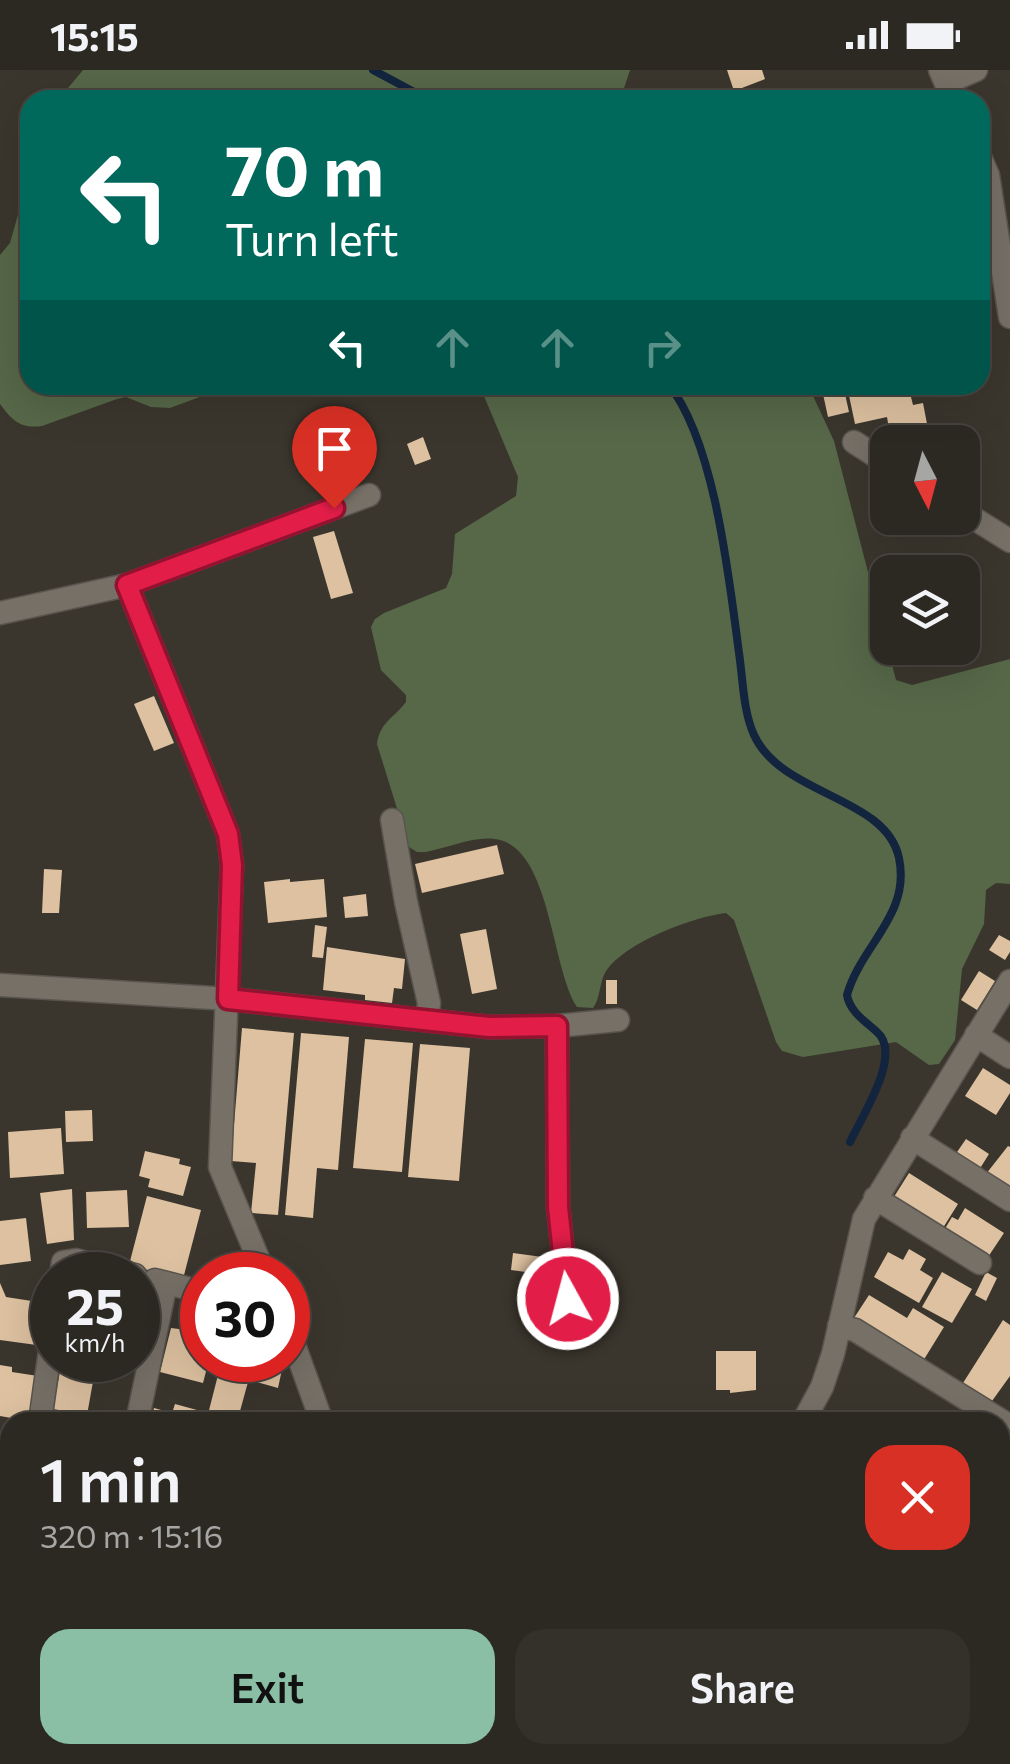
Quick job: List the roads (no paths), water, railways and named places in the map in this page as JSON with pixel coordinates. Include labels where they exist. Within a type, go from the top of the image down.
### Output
[{"type":"street","points":[[946,84],[976,70]]},
{"type":"street","points":[[990,188],[1010,316]]},
{"type":"street","points":[[854,442],[870,452]]},
{"type":"street","points":[[0,613],[127,585],[369,495]]},
{"type":"street","points":[[980,522],[1010,541]]},
{"type":"street","points":[[127,585],[228,834],[232,865],[220,1167],[255,1252]]},
{"type":"street","points":[[392,820],[429,1002],[427,1020]]},
{"type":"street","points":[[808,1412],[822,1386],[864,1219],[1010,981]]},
{"type":"street","points":[[0,985],[228,999],[489,1027],[618,1020]]},
{"type":"street","points":[[557,1026],[559,1218],[572,1334]]},
{"type":"street","points":[[976,1035],[1010,1057]]},
{"type":"street","points":[[912,1138],[1010,1200]]},
{"type":"street","points":[[875,1198],[980,1263]]},
{"type":"street","points":[[160,1281],[180,1286]]},
{"type":"street","points":[[140,1412],[166,1283]]},
{"type":"street","points":[[839,1326],[854,1330],[987,1412]]},
{"type":"street","points":[[41,1412],[46,1382]]},
{"type":"street","points":[[308,1382],[318,1412]]},
{"type":"waterway","points":[[373,70],[410,90]]},
{"type":"waterway","points":[[675,395],[698,441],[718,513],[745,705],[754,735],[768,755],[787,771],[875,821],[890,837],[899,858],[901,878],[892,913],[847,995],[855,1011],[884,1042],[885,1055],[878,1086],[850,1142]]}]
